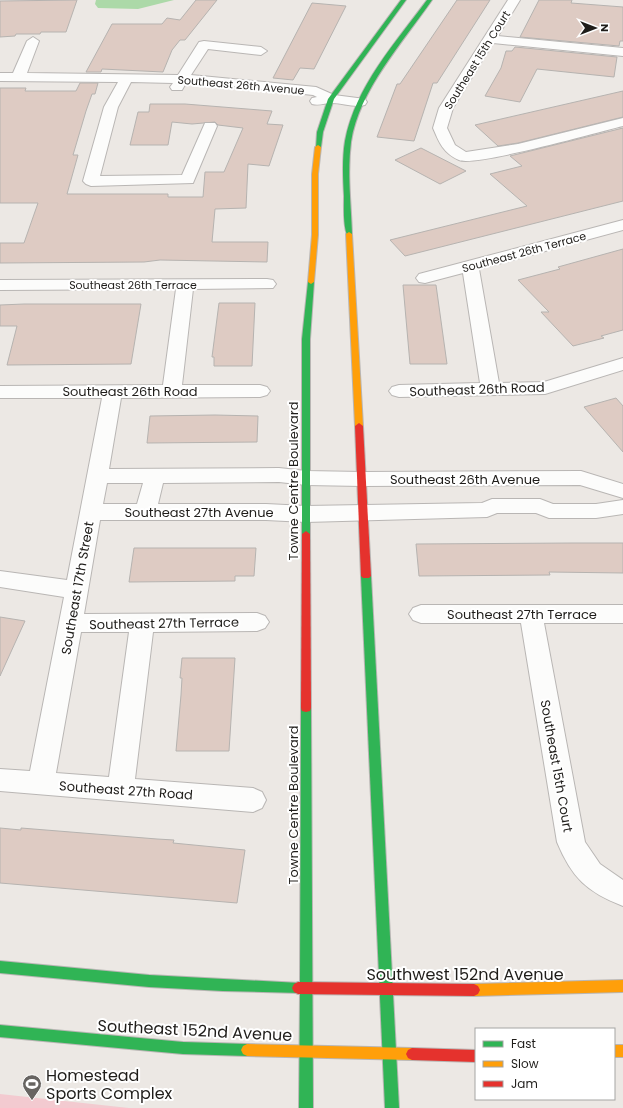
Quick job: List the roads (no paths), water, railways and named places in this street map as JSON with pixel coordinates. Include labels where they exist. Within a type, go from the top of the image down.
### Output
[{"type":"street","name":"Towne Centre Boulevard","points":[[306,1108],[306,332],[318,235],[320,132],[331,99],[350,70],[404,0]]},
{"type":"street","points":[[392,1108],[388,1053],[387,990],[364,512],[343,174],[353,120],[360,102],[373,78],[430,0]]},
{"type":"street","name":"Southeast 15th Court","points":[[514,0],[446,108],[440,128],[449,148],[464,157],[518,148],[623,122]]},
{"type":"street","points":[[489,39],[623,52]]},
{"type":"street","points":[[19,76],[33,41]]},
{"type":"street","points":[[179,83],[204,45],[261,51]]},
{"type":"street","name":"Southeast 26th Avenue","points":[[0,77],[19,76],[126,79],[179,83],[310,102],[331,99],[360,102]]},
{"type":"street","points":[[126,79],[108,117],[91,181],[188,180],[210,126]]},
{"type":"street","name":"Southeast 26th Terrace","points":[[425,278],[623,225]]},
{"type":"street","points":[[470,266],[491,390]]},
{"type":"street","points":[[172,391],[185,284]]},
{"type":"street","name":"Southeast 26th Terrace","points":[[0,285],[267,284]]},
{"type":"street","name":"Southeast 26th Road","points":[[399,391],[545,388],[623,364]]},
{"type":"street","name":"Southeast 17th Street","points":[[41,784],[114,391]]},
{"type":"street","name":"Southeast 26th Road","points":[[0,393],[260,391]]},
{"type":"street","points":[[98,476],[279,475],[306,478]]},
{"type":"street","points":[[147,512],[148,498],[152,489],[154,476]]},
{"type":"street","name":"Southeast 26th Avenue","points":[[306,478],[580,478],[623,491]]},
{"type":"street","points":[[306,514],[486,510],[492,516],[542,517],[549,511],[596,511],[623,507]]},
{"type":"street","name":"Southeast 27th Avenue","points":[[91,512],[266,512],[306,514]]},
{"type":"street","points":[[0,579],[77,590]]},
{"type":"street","name":"Southeast 27th Terrace","points":[[422,614],[623,614]]},
{"type":"street","name":"Southeast 15th Court","points":[[531,614],[571,842],[576,855],[586,869],[604,885],[623,893]]},
{"type":"street","name":"Southeast 27th Terrace","points":[[71,624],[257,622]]},
{"type":"street","points":[[121,789],[142,623]]},
{"type":"street","name":"Southeast 27th Road","points":[[0,780],[253,800]]},
{"type":"street","points":[[0,967],[142,982],[228,987],[306,988]]},
{"type":"street","name":"Southwest 152nd Avenue","points":[[306,988],[450,992],[623,986]]},
{"type":"street","name":"Southeast 152nd Avenue","points":[[0,1030],[183,1048],[388,1053]]},
{"type":"street","points":[[388,1053],[475,1056]]},
{"type":"place","name":"Homestead Sports Complex","points":[[32,1101]]}]
